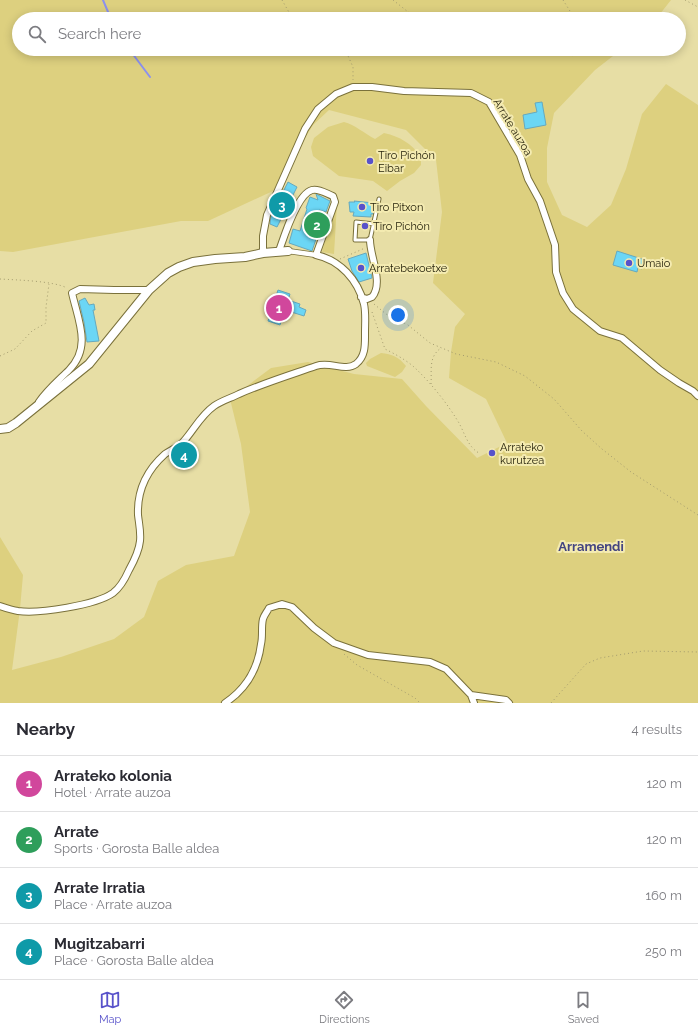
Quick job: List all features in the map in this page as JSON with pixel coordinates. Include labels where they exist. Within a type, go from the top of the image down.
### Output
[{"type":"street","name":"Arrate auzoa","points":[[263,253],[263,236],[267,215],[305,130],[318,109],[336,94],[353,87],[372,87],[404,91],[470,93],[489,102],[520,155],[528,179],[540,201],[555,245],[556,272],[563,293],[573,309],[600,331],[622,338],[660,370],[694,391],[698,396]]},
{"type":"street","points":[[279,251],[287,227],[298,204],[306,194],[313,190],[318,190],[333,196],[335,202],[316,255]]},
{"type":"street","points":[[364,298],[372,297],[377,288],[377,280],[370,243]]},
{"type":"street","points":[[0,429],[8,428],[16,423],[89,364],[149,290],[168,273],[179,267],[193,262],[245,257],[279,251],[316,255],[326,257],[340,265],[346,271],[364,298],[366,344],[361,358],[355,365],[347,367],[329,364],[316,366],[297,374],[264,383],[218,404],[203,416],[180,445],[166,453],[153,466],[144,481],[139,497],[138,511],[140,540],[138,549],[120,587],[106,597],[82,605],[20,611],[0,606]]},
{"type":"street","points":[[37,405],[44,394],[71,368],[81,352],[82,335],[72,293],[80,289],[149,290]]},
{"type":"street","points":[[225,703],[232,699],[248,681],[257,665],[262,644],[263,619],[269,608],[282,604],[292,606],[314,628],[334,643],[368,656],[430,662],[446,669],[471,695],[474,703]]},
{"type":"street","points":[[471,695],[506,700],[509,703]]},
{"type":"lane","points":[[374,224],[356,222],[355,240],[370,243],[374,224],[379,199]]},
{"type":"path","points":[[282,0],[289,12]]},
{"type":"path","points":[[393,0],[408,12]]},
{"type":"path","points":[[563,0],[571,12]]},
{"type":"path","points":[[685,0],[698,7]]},
{"type":"path","points":[[348,56],[353,67],[353,87]]},
{"type":"path","points":[[334,262],[370,243]]},
{"type":"path","points":[[0,278],[49,284],[67,288],[72,293]]},
{"type":"path","points":[[0,356],[15,349],[32,331],[46,323],[46,307],[49,284]]},
{"type":"path","points":[[364,298],[386,314],[408,325],[430,343],[456,354],[496,362],[525,376],[554,399],[582,431],[602,449],[631,472],[698,515]]},
{"type":"path","points":[[370,307],[385,349],[397,355],[414,367],[459,423],[470,445],[479,454]]},
{"type":"path","points":[[430,385],[432,374],[431,364],[437,351],[441,348]]},
{"type":"path","points":[[550,703],[586,664],[600,658],[643,651],[698,652]]},
{"type":"path","points":[[343,653],[357,665],[415,698],[420,703]]},
{"type":"shaded area","points":[[0,0],[671,0],[662,12],[12,12],[12,56],[613,56],[595,70],[554,113],[547,148],[547,182],[562,215],[587,227],[611,205],[626,169],[642,114],[666,84],[698,105],[698,703],[0,703],[0,537],[23,575],[12,670],[61,657],[114,639],[144,617],[158,581],[186,565],[234,556],[250,512],[241,444],[230,399],[271,368],[308,362],[354,374],[402,379],[477,458],[507,443],[486,399],[449,378],[455,327],[465,314],[433,283],[442,212],[436,160],[406,130],[329,110],[313,125],[273,191],[208,221],[181,221],[13,252],[0,251]]},
{"type":"shaded area","name":"Tiro Pichón Eibar","points":[[344,122],[356,127],[375,139],[384,133],[395,136],[413,147],[421,156],[421,165],[414,173],[387,191],[373,181],[339,176],[313,156],[311,147],[314,138],[328,127]]},
{"type":"shaded area","points":[[335,204],[337,204],[334,254],[322,252]]},
{"type":"shaded area","points":[[319,210],[326,212],[316,239],[309,237]]},
{"type":"shaded area","points":[[381,353],[392,355],[401,360],[406,366],[402,372],[395,377],[367,366],[366,363],[370,359]]},
{"type":"building","points":[[542,102],[546,125],[525,129],[523,115],[537,112],[535,103]]},
{"type":"building","points":[[288,182],[297,187],[277,227],[270,224],[271,216]]},
{"type":"building","points":[[316,194],[330,201],[326,212],[319,210],[309,237],[316,239],[312,251],[289,243],[293,229],[300,231],[310,197],[318,200]]},
{"type":"building","name":"Tiro Pitxon","points":[[354,201],[374,203],[373,214],[371,214],[371,217],[353,216],[354,212],[350,212],[349,202],[355,202]]},
{"type":"building","name":"Umaio","points":[[617,251],[645,260],[642,269],[638,267],[637,272],[613,265]]},
{"type":"building","name":"Arratebekoetxe","points":[[366,253],[372,278],[359,282],[352,271],[348,259]]},
{"type":"building","points":[[278,290],[290,294],[288,300],[300,304],[299,307],[306,310],[304,316],[285,310],[280,325],[268,321]]},
{"type":"building","points":[[85,298],[89,305],[94,304],[95,310],[93,310],[99,341],[87,342],[79,301]]},
{"type":"building","points":[[190,444],[196,458],[178,465],[173,454]]},
{"type":"waterway","points":[[103,0],[108,12]]},
{"type":"waterway","points":[[134,56],[150,77]]},
{"type":"place","name":"Tiro Pichón Eibar","points":[[370,161]]},
{"type":"place","name":"Arrate Irratia","points":[[282,205]]},
{"type":"place","name":"Tiro Pitxon","points":[[362,207]]},
{"type":"place","name":"Arrate","points":[[317,225]]},
{"type":"place","name":"Tiro Pichón","points":[[365,226]]},
{"type":"place","name":"Umaio","points":[[629,263]]},
{"type":"place","name":"Arratebekoetxe","points":[[361,268]]},
{"type":"place","name":"Arrateko kolonia","points":[[279,308]]},
{"type":"place","name":"Arrateko kurutzea","points":[[492,453]]},
{"type":"place","name":"Mugitzabarri","points":[[184,455]]},
{"type":"district","name":"Arramendi","points":[[591,546]]}]
